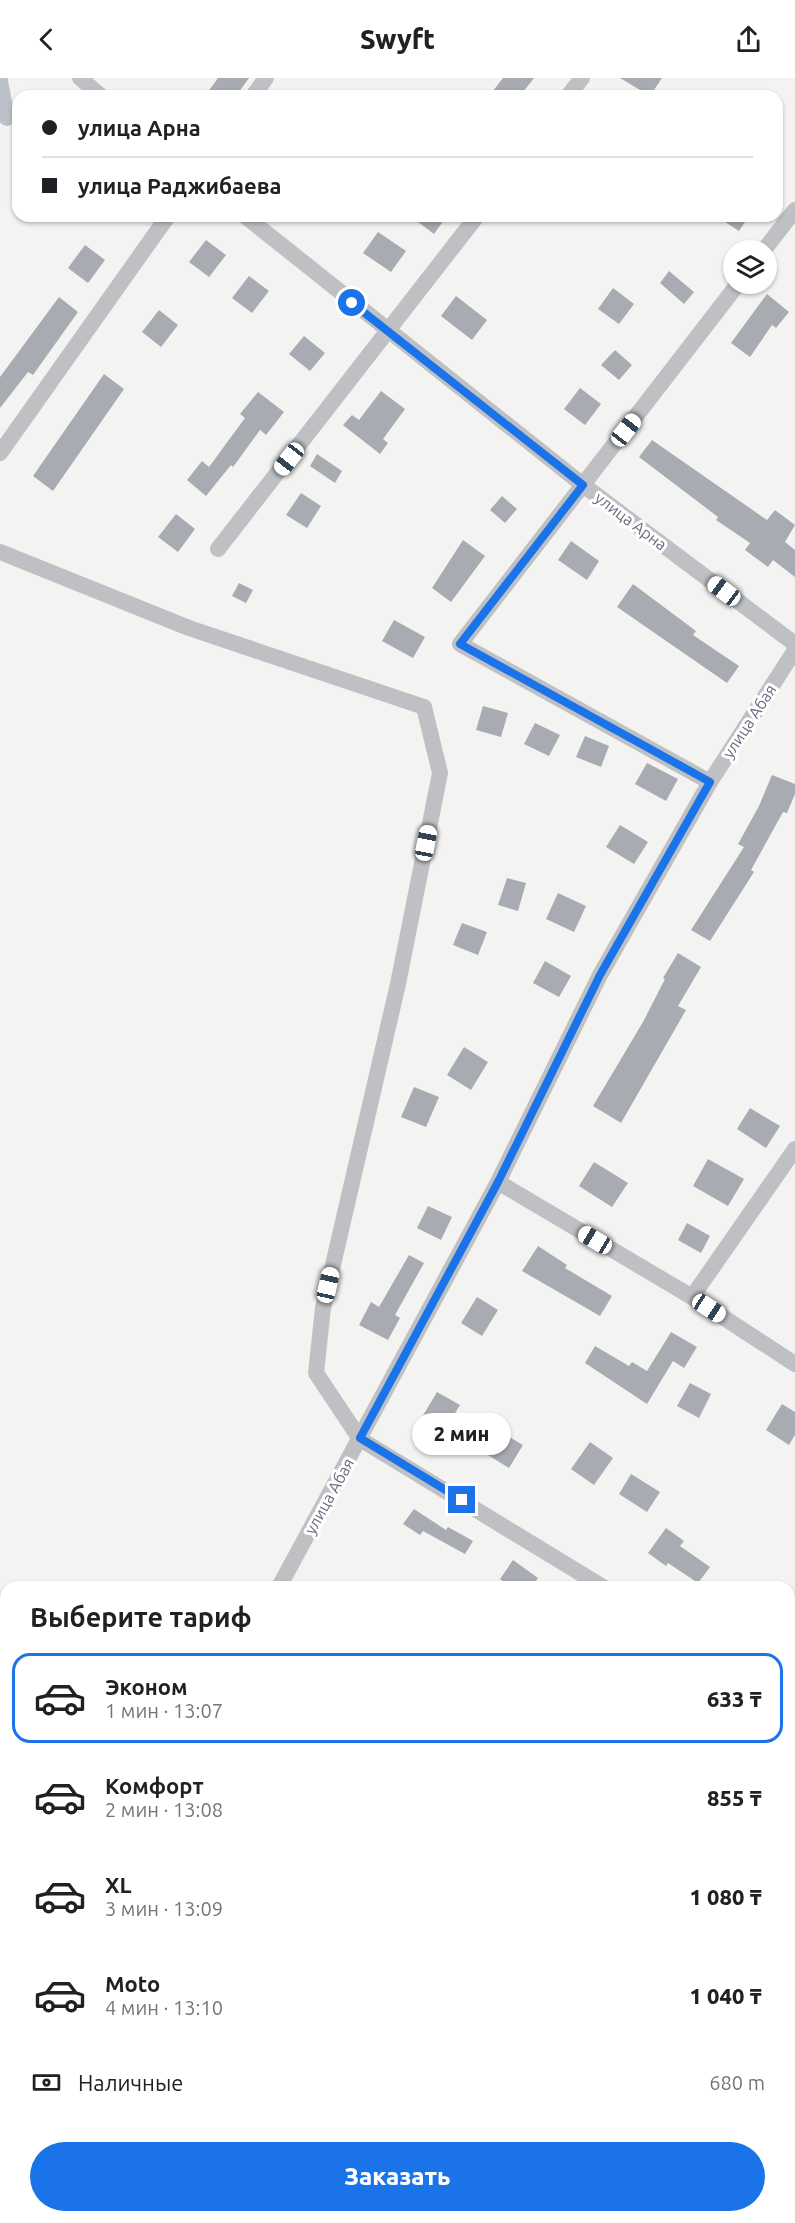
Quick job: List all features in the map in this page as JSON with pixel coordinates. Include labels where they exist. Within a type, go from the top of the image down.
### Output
[{"type":"street","points":[[80,78],[94,90]]},
{"type":"street","points":[[573,90],[582,78]]},
{"type":"street","points":[[772,240],[795,210]]},
{"type":"street","points":[[0,453],[164,222]]},
{"type":"street","name":"улица Арна","points":[[252,222],[583,485],[795,644]]},
{"type":"street","points":[[218,549],[472,222]]},
{"type":"street","points":[[710,782],[460,644],[730,294]]},
{"type":"street","points":[[0,552],[189,628],[424,707],[440,772],[398,984],[322,1308],[316,1372],[360,1438],[593,1581]]},
{"type":"street","name":"улица Абая","points":[[282,1581],[498,1182],[600,975],[710,782],[795,650]]},
{"type":"street","points":[[692,1297],[795,1149]]},
{"type":"street","points":[[498,1182],[692,1297],[795,1364]]},
{"type":"building","points":[[218,78],[249,78],[240,90],[209,90]]},
{"type":"building","points":[[503,78],[534,78],[525,90],[494,90]]},
{"type":"building","points":[[620,78],[662,78],[654,90],[640,90]]},
{"type":"building","points":[[418,222],[443,222],[434,234]]},
{"type":"building","points":[[725,222],[745,222],[739,231]]},
{"type":"building","points":[[378,232],[406,251],[391,272],[363,253]]},
{"type":"building","points":[[206,240],[226,255],[209,277],[189,262]]},
{"type":"building","points":[[85,245],[105,260],[88,283],[68,268]]},
{"type":"building","points":[[669,271],[694,292],[684,304],[660,283]]},
{"type":"building","points":[[249,276],[269,291],[252,313],[232,298]]},
{"type":"building","points":[[613,288],[634,304],[619,324],[598,309]]},
{"type":"building","points":[[767,294],[789,312],[776,328],[772,325],[750,357],[731,343]]},
{"type":"building","points":[[456,296],[487,320],[472,340],[441,316]]},
{"type":"building","points":[[59,297],[78,312],[33,375],[28,372],[0,408],[0,377]]},
{"type":"building","points":[[159,310],[178,325],[161,347],[142,332]]},
{"type":"building","points":[[304,336],[325,353],[310,371],[289,354]]},
{"type":"building","points":[[615,350],[632,365],[619,380],[601,365]]},
{"type":"building","points":[[104,374],[124,389],[53,491],[33,476]]},
{"type":"building","points":[[580,388],[601,404],[585,425],[564,409]]},
{"type":"building","points":[[381,391],[405,409],[383,439],[388,443],[380,454],[343,425],[352,415],[359,420]]},
{"type":"building","points":[[258,392],[284,412],[266,435],[260,430],[233,467],[231,465],[206,496],[187,480],[202,461],[209,467],[245,418],[240,414]]},
{"type":"building","points":[[652,440],[767,520],[775,510],[795,525],[785,542],[795,550],[795,577],[773,560],[768,567],[745,550],[750,543],[716,520],[718,517],[639,457]]},
{"type":"building","points":[[317,454],[342,471],[335,483],[310,466]]},
{"type":"building","points":[[301,493],[321,506],[307,528],[286,515]]},
{"type":"building","points":[[502,496],[517,509],[505,523],[490,510]]},
{"type":"building","points":[[176,514],[195,529],[178,552],[158,537]]},
{"type":"building","points":[[463,540],[485,556],[451,602],[432,588]]},
{"type":"building","points":[[571,541],[599,561],[587,580],[558,560]]},
{"type":"building","points":[[239,583],[253,590],[246,603],[232,596]]},
{"type":"building","points":[[633,584],[696,631],[693,635],[739,666],[727,683],[617,607]]},
{"type":"building","points":[[394,620],[425,637],[413,658],[382,641]]},
{"type":"building","points":[[483,706],[508,713],[501,737],[476,730]]},
{"type":"building","points":[[535,723],[560,735],[549,756],[524,744]]},
{"type":"building","points":[[585,736],[609,746],[601,767],[576,757]]},
{"type":"building","points":[[647,763],[678,779],[666,801],[635,784]]},
{"type":"building","points":[[772,775],[795,784],[795,794],[787,813],[783,812],[751,870],[754,872],[710,941],[691,930],[744,847],[738,844],[759,806]]},
{"type":"building","points":[[620,825],[648,842],[634,864],[606,847]]},
{"type":"building","points":[[507,878],[526,883],[518,911],[498,905]]},
{"type":"building","points":[[558,893],[586,906],[574,932],[546,919]]},
{"type":"building","points":[[462,923],[487,932],[478,955],[453,945]]},
{"type":"building","points":[[678,953],[701,967],[678,1006],[686,1010],[621,1123],[593,1106],[643,1022],[665,979],[663,978]]},
{"type":"building","points":[[545,961],[571,976],[559,997],[533,983]]},
{"type":"building","points":[[464,1047],[488,1062],[471,1090],[447,1075]]},
{"type":"building","points":[[414,1087],[439,1097],[426,1127],[401,1117]]},
{"type":"building","points":[[750,1108],[780,1126],[766,1148],[737,1129]]},
{"type":"building","points":[[708,1159],[744,1179],[728,1206],[693,1186]]},
{"type":"building","points":[[594,1162],[628,1183],[612,1207],[579,1186]]},
{"type":"building","points":[[428,1206],[452,1217],[441,1240],[417,1228]]},
{"type":"building","points":[[687,1223],[710,1236],[701,1253],[678,1240]]},
{"type":"building","points":[[538,1246],[567,1265],[565,1268],[612,1296],[600,1316],[522,1271]]},
{"type":"building","points":[[409,1255],[424,1263],[395,1315],[400,1318],[388,1340],[359,1325],[371,1302],[379,1307]]},
{"type":"building","points":[[477,1297],[498,1310],[482,1336],[461,1323]]},
{"type":"building","points":[[671,1332],[697,1347],[684,1368],[673,1361],[647,1404],[585,1363],[595,1346],[629,1366],[632,1362],[647,1371]]},
{"type":"building","points":[[690,1383],[711,1394],[699,1418],[677,1406]]},
{"type":"building","points":[[437,1392],[460,1405],[444,1431],[422,1417]]},
{"type":"building","points":[[782,1404],[795,1412],[795,1435],[789,1445],[766,1430]]},
{"type":"building","points":[[497,1430],[523,1445],[509,1468],[483,1452]]},
{"type":"building","points":[[590,1442],[613,1458],[594,1485],[571,1469]]},
{"type":"building","points":[[631,1474],[660,1492],[647,1512],[619,1494]]},
{"type":"building","points":[[414,1509],[446,1530],[448,1527],[473,1541],[465,1554],[423,1531],[420,1535],[403,1524]]},
{"type":"building","points":[[666,1528],[684,1541],[680,1546],[710,1567],[700,1581],[695,1581],[668,1563],[666,1566],[648,1553]]},
{"type":"building","points":[[513,1560],[538,1578],[536,1581],[503,1581],[500,1579]]},
{"type":"waterway","points":[[0,81],[7,118]]},
{"type":"route","points":[[352,303],[583,485],[460,644],[710,782],[600,975],[498,1182],[360,1438],[462,1500]]}]
